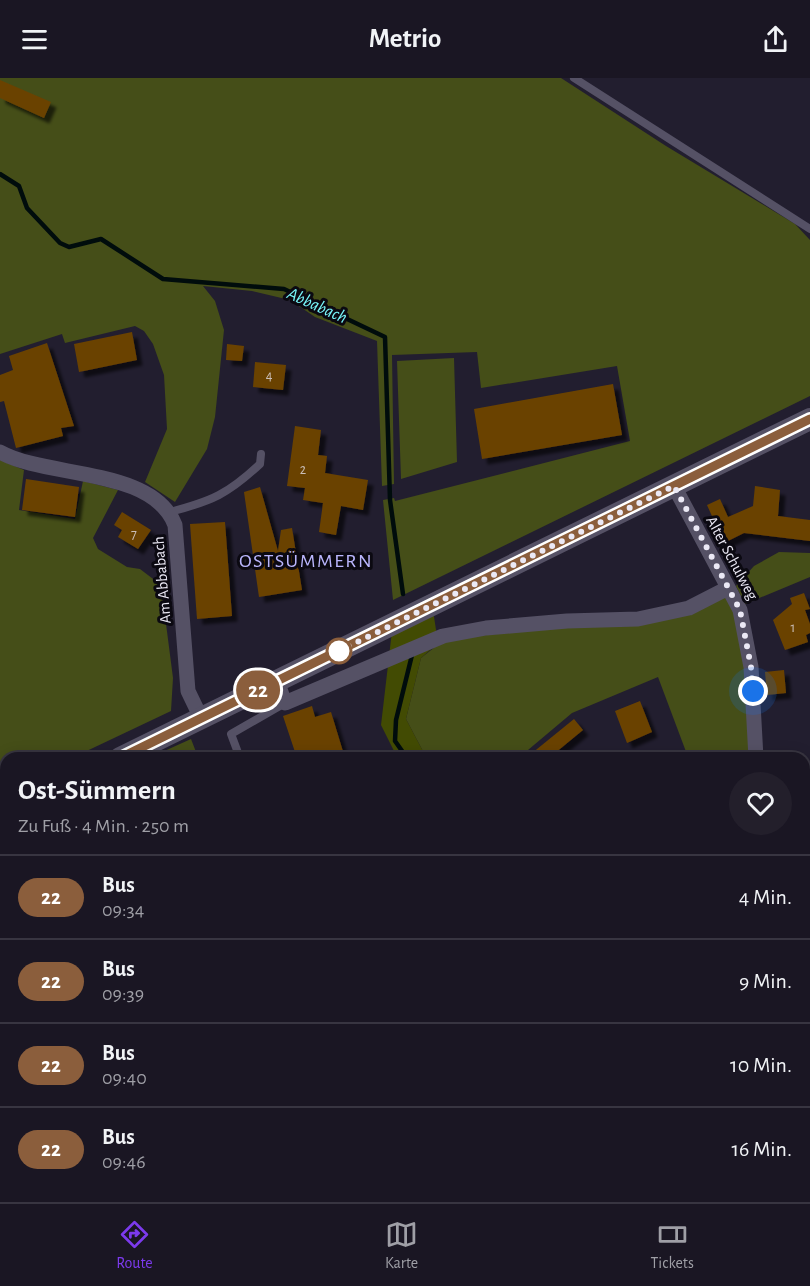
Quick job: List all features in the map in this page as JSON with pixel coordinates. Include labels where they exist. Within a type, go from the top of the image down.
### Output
[{"type":"main road","points":[[132,752],[810,419]]},
{"type":"street","name":"Am Abbabach","points":[[0,452],[14,459],[83,472],[126,485],[158,501],[170,512],[175,525],[188,691],[201,718]]},
{"type":"street","name":"Alter Schulweg","points":[[674,486],[740,610],[751,667],[756,752]]},
{"type":"street","points":[[277,681],[285,703],[443,636],[486,628],[567,621],[638,619],[689,608],[728,588]]},
{"type":"lane","points":[[574,78],[810,229]]},
{"type":"lane","points":[[170,512],[201,504],[227,492],[260,464],[261,454]]},
{"type":"lane","points":[[238,752],[231,734],[285,703]]},
{"type":"green space","points":[[0,78],[561,78],[666,146],[795,224],[810,240],[810,396],[393,600],[383,500],[394,498],[395,501],[630,441],[617,366],[481,388],[477,352],[392,355],[394,484],[382,486],[377,341],[315,317],[290,300],[252,291],[203,286],[215,301],[224,330],[215,417],[207,449],[175,502],[145,482],[167,429],[164,375],[153,344],[144,331],[135,326],[65,343],[62,334],[0,354]]},
{"type":"green space","points":[[454,358],[457,462],[401,479],[397,361]]},
{"type":"green space","points":[[0,460],[24,470],[19,510],[75,519],[83,481],[118,490],[93,538],[98,549],[127,567],[140,569],[161,585],[173,678],[171,711],[85,752],[0,752]]},
{"type":"green space","points":[[779,552],[810,553],[810,577],[745,604],[736,586],[754,566]]},
{"type":"green space","points":[[727,595],[741,633],[745,654],[748,674],[751,752],[686,752],[658,677],[572,713],[528,750],[530,752],[423,752],[406,719],[421,658],[445,639],[570,627]]},
{"type":"green space","points":[[433,610],[438,643],[421,658],[406,719],[423,752],[394,752],[381,725],[392,631]]},
{"type":"green space","points":[[191,739],[196,752],[162,752]]},
{"type":"building","points":[[0,80],[51,102],[44,118],[0,98]]},
{"type":"building","points":[[132,332],[137,360],[79,372],[74,344]]},
{"type":"building","points":[[47,343],[74,426],[61,428],[63,436],[16,448],[4,401],[0,402],[0,375],[13,370],[9,356]]},
{"type":"building","points":[[227,344],[244,346],[242,361],[226,360]]},
{"type":"building","points":[[255,362],[286,365],[283,390],[253,387]]},
{"type":"building","points":[[613,384],[622,435],[482,459],[474,409]]},
{"type":"building","points":[[295,426],[321,430],[318,455],[327,456],[325,473],[368,480],[363,510],[341,506],[336,535],[319,532],[323,503],[303,500],[305,488],[287,486]]},
{"type":"building","points":[[26,479],[79,487],[75,517],[22,510]]},
{"type":"building","points":[[755,486],[780,490],[778,516],[810,520],[810,541],[744,533],[724,543],[707,505],[720,499],[728,517],[753,506]]},
{"type":"building","points":[[260,487],[278,551],[281,530],[292,528],[302,590],[259,597],[244,492]]},
{"type":"building","points":[[122,512],[151,530],[138,549],[118,537],[122,530],[114,525]]},
{"type":"building","points":[[225,522],[232,616],[197,619],[190,524]]},
{"type":"building","points":[[804,593],[810,609],[805,610],[810,624],[810,633],[806,635],[808,642],[785,650],[773,620],[792,604],[790,598]]},
{"type":"building","points":[[784,670],[786,693],[767,695],[765,672]]},
{"type":"building","points":[[640,701],[652,732],[627,743],[615,711]]},
{"type":"building","points":[[312,706],[315,717],[331,712],[343,752],[295,752],[283,716]]},
{"type":"building","points":[[574,719],[583,730],[556,752],[533,752]]},
{"type":"waterway","name":"Abbabach","points":[[0,174],[19,186],[27,208],[60,243],[69,247],[101,239],[163,279],[284,289],[385,337],[390,500],[403,594]]},
{"type":"waterway","name":"Abbabach","points":[[403,752],[395,741],[396,720],[412,655]]},
{"type":"bus line","name":"22","points":[[132,752],[810,419]]},
{"type":"district","name":"OSTSÜMMERN","points":[[306,561]]},
{"type":"route","points":[[339,651],[674,486],[740,610],[751,667],[753,691]]}]
